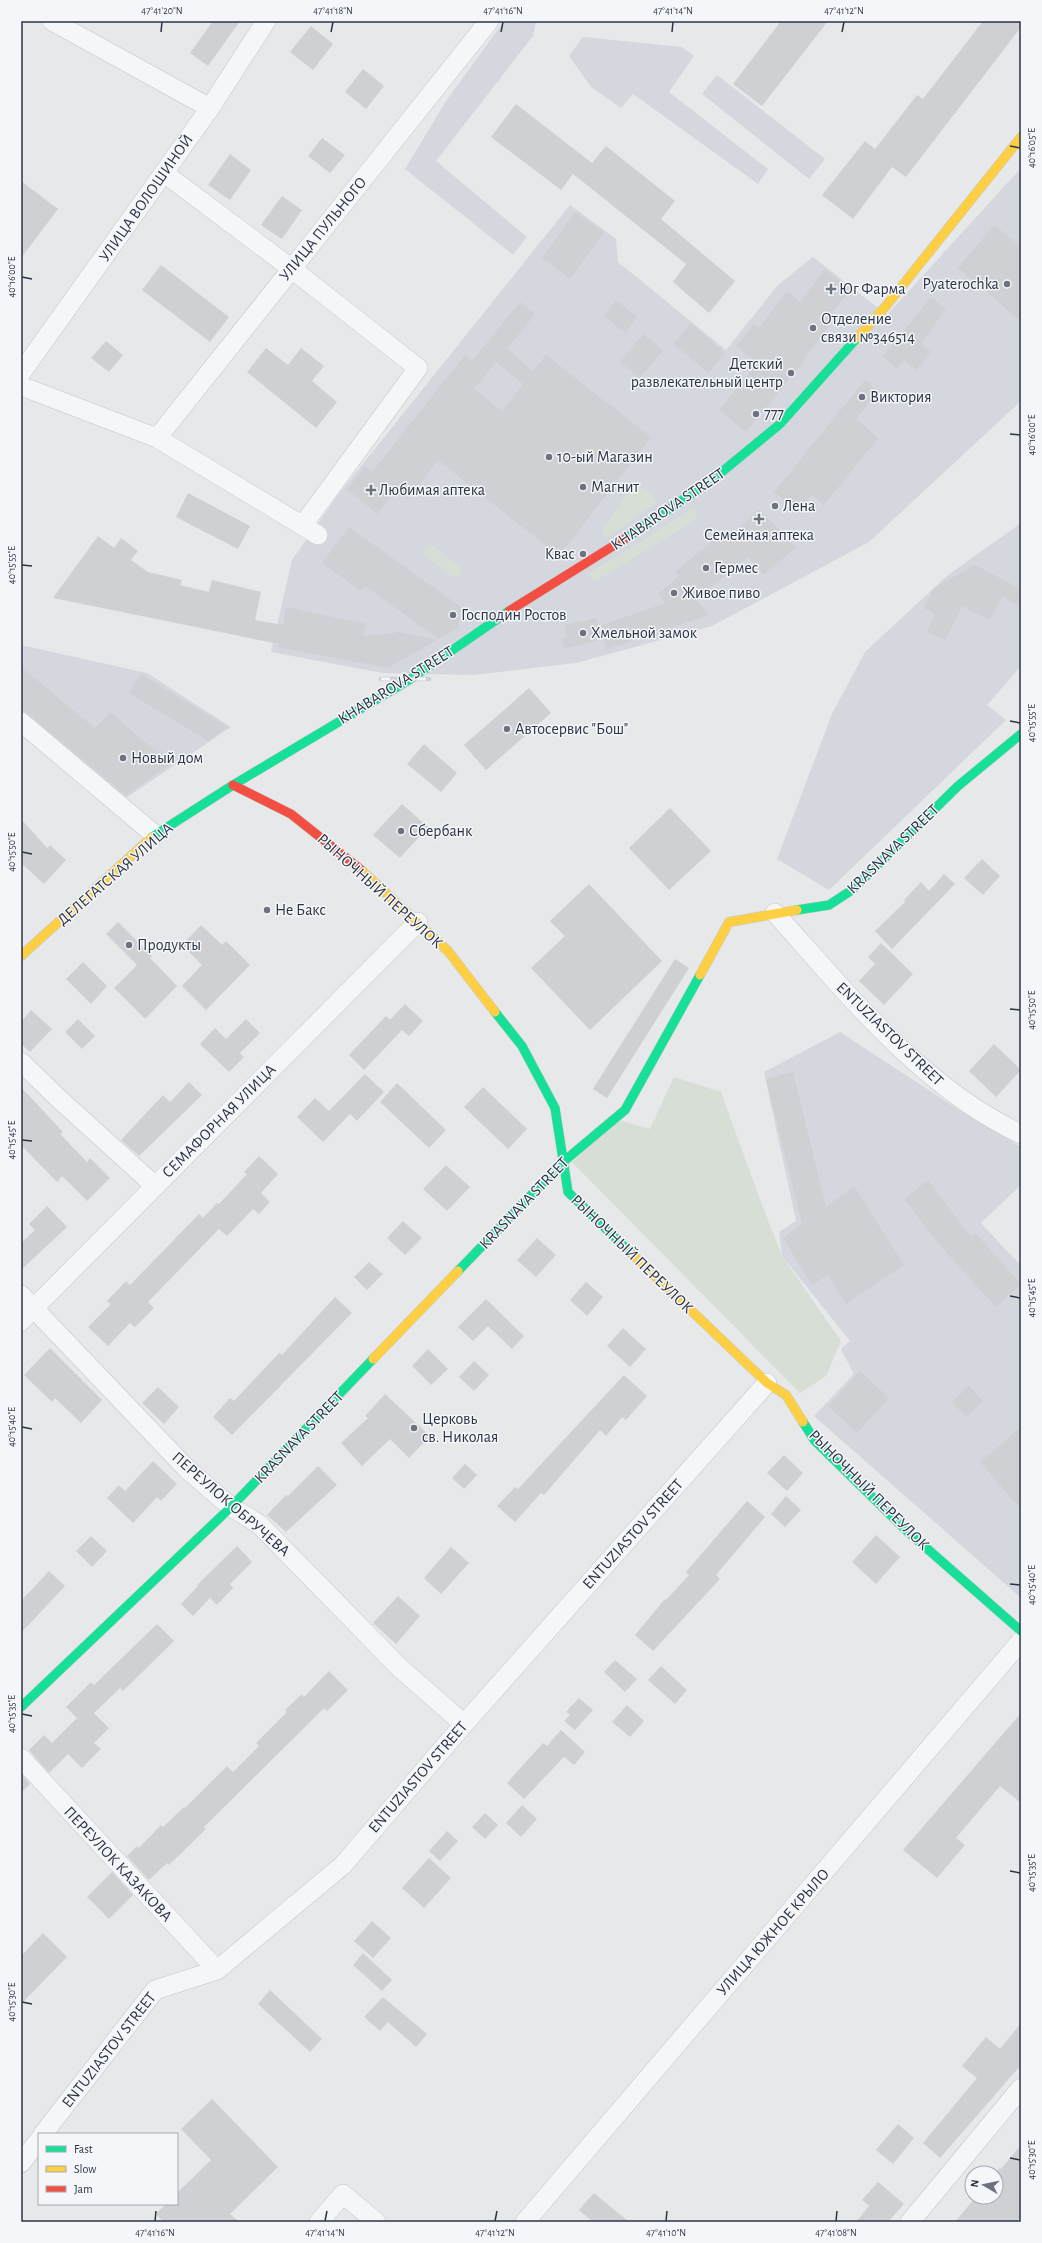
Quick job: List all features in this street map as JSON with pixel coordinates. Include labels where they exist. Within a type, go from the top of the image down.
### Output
[{"type":"street","points":[[52,21],[210,108]]},
{"type":"street","name":"УЛИЦА ВОЛОШИНОЙ","points":[[21,373],[210,108],[266,21]]},
{"type":"street","name":"УЛИЦА ПУЛЬНОГО","points":[[157,438],[489,21]]},
{"type":"street","name":"KHABAROVA STREET","points":[[233,785],[409,680],[501,616],[675,507],[718,476],[780,424],[886,306],[1021,137]]},
{"type":"street","points":[[164,173],[292,269],[418,368],[302,525]]},
{"type":"street","points":[[21,386],[157,438],[318,535]]},
{"type":"street","points":[[21,722],[155,835]]},
{"type":"street","name":"KRASNAYA STREET","points":[[21,1707],[231,1507],[563,1162],[625,1110],[729,922],[748,917],[829,905],[852,890],[958,786],[1021,734]]},
{"type":"street","name":"ДЕЛЕГАТСКАЯ УЛИЦА","points":[[21,956],[155,835],[233,785]]},
{"type":"street","name":"РЫНОЧНЫЙ ПЕРЕУЛОК","points":[[233,785],[291,814],[366,874],[448,951],[522,1046],[555,1108],[568,1192],[767,1383],[786,1396],[815,1441],[891,1516],[1021,1631]]},
{"type":"street","name":"ENTUZIASTOV STREET","points":[[775,913],[862,1010],[942,1086],[1001,1125],[1021,1134]]},
{"type":"street","name":"СЕМАФОРНАЯ УЛИЦА","points":[[25,1308],[154,1185],[418,922]]},
{"type":"street","points":[[21,1062],[58,1098],[154,1185]]},
{"type":"street","name":"ПЕРЕУЛОК ОБРУЧЕВА","points":[[25,1308],[187,1469],[231,1507],[259,1524],[400,1668],[464,1724]]},
{"type":"street","name":"ENTUZIASTOV STREET","points":[[44,2133],[155,1990],[217,1970],[343,1865],[464,1724],[767,1383]]},
{"type":"street","name":"УЛИЦА ЮЖНОЕ КРЫЛО","points":[[524,2222],[1021,1641]]},
{"type":"street","name":"ПЕРЕУЛОК КАЗАКОВА","points":[[21,1758],[217,1970]]},
{"type":"street","points":[[910,2222],[1021,2088]]},
{"type":"street","points":[[21,2163],[38,2141]]},
{"type":"street","points":[[319,2222],[343,2194],[376,2222]]},
{"type":"shaded area","points":[[504,21],[536,21],[533,36],[436,161],[527,237],[513,255],[405,169],[446,101]]},
{"type":"shaded area","points":[[583,37],[682,47],[694,56],[669,92],[768,169],[758,184],[633,94],[621,108],[591,87],[569,56]]},
{"type":"shaded area","points":[[717,75],[825,159],[809,179],[702,94]]},
{"type":"shaded area","points":[[1021,168],[1021,401],[869,542],[712,626],[576,663],[473,675],[383,673],[271,652],[292,560],[338,495],[570,205],[616,239],[618,262],[726,350],[778,285],[813,257],[887,315]]},
{"type":"shaded area","points":[[636,486],[647,490],[657,502],[607,538],[603,537],[601,533],[630,489]]},
{"type":"shaded area","points":[[694,508],[697,512],[696,517],[685,527],[594,582],[588,574]]},
{"type":"shaded area","points":[[1021,523],[1021,666],[987,705],[1006,720],[829,890],[777,859],[832,714],[865,652],[948,575]]},
{"type":"shaded area","points":[[431,544],[459,566],[461,574],[453,578],[426,557],[423,551]]},
{"type":"shaded area","points":[[21,645],[147,673],[231,727],[126,798],[21,710]]},
{"type":"shaded area","points":[[840,1032],[956,1108],[1021,1147],[1021,1185],[981,1223],[1021,1266],[1021,1598],[814,1416],[854,1374],[841,1349],[850,1341],[782,1256],[779,1232],[796,1221],[764,1072]]},
{"type":"shaded area","points":[[674,1077],[721,1092],[782,1256],[841,1341],[826,1376],[800,1393],[572,1162],[618,1120],[650,1129]]},
{"type":"building","points":[[213,21],[240,21],[208,66],[190,53]]},
{"type":"building","points":[[781,21],[828,21],[762,106],[733,84]]},
{"type":"building","points":[[983,21],[1021,21],[1021,27],[906,177],[892,167],[853,219],[822,195],[865,141],[875,149],[917,95],[923,99]]},
{"type":"building","points":[[311,26],[333,44],[313,70],[290,52]]},
{"type":"building","points":[[363,69],[384,86],[366,109],[345,92]]},
{"type":"building","points":[[516,104],[592,163],[606,146],[675,201],[661,219],[735,281],[709,313],[673,282],[686,264],[573,174],[561,190],[491,137]]},
{"type":"building","points":[[322,138],[345,155],[330,173],[308,156]]},
{"type":"building","points":[[230,154],[251,170],[230,200],[208,185]]},
{"type":"building","points":[[21,181],[58,209],[21,258]]},
{"type":"building","points":[[282,196],[302,210],[282,239],[261,225]]},
{"type":"building","points":[[575,212],[604,232],[570,279],[542,258]]},
{"type":"building","name":"Pyaterochka","points":[[994,225],[1021,247],[1021,321],[958,268]]},
{"type":"building","points":[[161,265],[229,317],[210,342],[142,290]]},
{"type":"building","points":[[825,269],[851,289],[826,321],[830,325],[801,363],[802,364],[746,432],[719,410],[757,363],[736,346],[754,324],[759,328],[787,291],[800,302]]},
{"type":"building","points":[[931,297],[946,309],[921,343],[931,352],[916,370],[904,360],[897,369],[883,357]]},
{"type":"building","points":[[616,300],[637,317],[625,333],[604,316]]},
{"type":"building","points":[[520,302],[535,314],[507,349],[533,371],[546,355],[651,437],[559,556],[438,460],[408,499],[397,490],[377,514],[347,489],[365,467],[372,472],[465,355],[472,361]],"holes":[[[496,362],[523,384],[502,411],[474,389]]]},
{"type":"building","points":[[691,323],[725,353],[708,373],[674,344]]},
{"type":"building","points":[[643,334],[663,350],[640,378],[620,362]]},
{"type":"building","points":[[106,341],[123,355],[109,372],[91,358]]},
{"type":"building","points":[[266,348],[288,365],[301,348],[324,366],[312,381],[337,402],[316,428],[247,372]]},
{"type":"building","points":[[865,380],[878,391],[856,419],[878,438],[824,505],[812,495],[798,512],[774,492]]},
{"type":"building","points":[[188,493],[250,526],[238,549],[176,517]]},
{"type":"building","points":[[759,509],[796,547],[764,575],[748,557],[696,599],[709,615],[670,628],[628,637],[630,642],[607,649],[604,639],[564,649],[561,639],[567,637],[564,625],[597,618],[599,626],[666,603],[658,594],[679,576],[675,572],[716,538],[720,542],[735,532]]},
{"type":"building","points":[[349,527],[461,607],[458,628],[439,639],[365,586],[361,591],[322,563]]},
{"type":"building","points":[[98,536],[114,548],[121,538],[138,551],[131,560],[148,572],[182,580],[180,585],[209,592],[212,580],[261,592],[255,620],[283,625],[286,607],[366,624],[363,636],[395,633],[396,631],[437,640],[388,668],[278,647],[279,644],[53,598]]},
{"type":"building","points":[[975,565],[1021,589],[1021,606],[1002,597],[989,620],[962,606],[945,640],[927,631],[935,614],[924,608],[934,588]]},
{"type":"building","points":[[21,667],[95,728],[110,712],[171,764],[126,795],[21,708]]},
{"type":"building","points":[[141,674],[227,727],[208,741],[129,693]]},
{"type":"building","name":"Автосервис \"Бош\"","points":[[529,688],[551,713],[486,770],[464,745]]},
{"type":"building","points":[[424,744],[457,773],[441,792],[407,764]]},
{"type":"building","name":"Сбербанк","points":[[402,804],[428,827],[400,858],[373,835]]},
{"type":"building","points":[[670,808],[711,851],[669,890],[629,848]]},
{"type":"building","points":[[21,819],[47,848],[50,845],[66,860],[44,884],[21,863]]},
{"type":"building","points":[[982,859],[1000,876],[983,895],[964,878]]},
{"type":"building","points":[[944,874],[955,884],[892,949],[875,931],[905,902],[904,900],[921,882],[929,891]]},
{"type":"building","points":[[589,884],[662,961],[590,1030],[531,968],[565,936],[550,921]]},
{"type":"building","points":[[118,922],[152,956],[150,958],[177,986],[145,1019],[114,988],[137,965],[106,934]]},
{"type":"building","points":[[201,925],[222,945],[226,941],[250,965],[206,1010],[182,986],[202,965],[182,945]]},
{"type":"building","points":[[881,943],[913,974],[884,1005],[859,981],[875,964],[868,957]]},
{"type":"building","points":[[675,959],[689,968],[607,1098],[593,1089]]},
{"type":"building","points":[[83,962],[107,986],[91,1004],[66,979]]},
{"type":"building","points":[[405,1004],[423,1021],[409,1036],[402,1030],[364,1070],[349,1055],[386,1016],[390,1020]]},
{"type":"building","points":[[31,1010],[52,1029],[30,1052],[21,1044],[21,1022]]},
{"type":"building","points":[[78,1019],[95,1036],[82,1049],[65,1032]]},
{"type":"building","points":[[246,1019],[260,1033],[240,1053],[244,1057],[229,1072],[200,1044],[215,1028],[226,1039]]},
{"type":"building","points":[[994,1044],[1021,1070],[996,1097],[969,1071]]},
{"type":"building","points":[[793,1072],[826,1207],[854,1186],[904,1265],[846,1304],[828,1275],[812,1285],[783,1238],[802,1224],[766,1079]]},
{"type":"building","points":[[365,1074],[384,1092],[357,1121],[350,1114],[323,1142],[297,1117],[315,1098],[329,1111]]},
{"type":"building","points":[[189,1082],[202,1095],[139,1156],[121,1140],[163,1095],[170,1102]]},
{"type":"building","points":[[397,1083],[446,1130],[429,1148],[380,1102]]},
{"type":"building","points":[[21,1087],[63,1132],[60,1134],[87,1162],[90,1158],[110,1178],[87,1201],[62,1176],[57,1182],[21,1145]]},
{"type":"building","points":[[483,1087],[527,1129],[508,1149],[464,1107]]},
{"type":"building","points":[[259,1156],[278,1174],[261,1193],[270,1202],[259,1214],[253,1209],[227,1236],[219,1229],[148,1302],[154,1308],[135,1327],[130,1323],[108,1346],[88,1327],[111,1304],[107,1301],[126,1281],[130,1285],[199,1214],[203,1218],[217,1203],[219,1204],[247,1174],[244,1172]]},
{"type":"building","points":[[446,1165],[470,1187],[447,1211],[423,1189]]},
{"type":"building","points":[[928,1180],[971,1237],[975,1233],[1021,1284],[996,1307],[943,1249],[904,1199]]},
{"type":"building","points":[[47,1206],[67,1227],[21,1270],[21,1243],[35,1230],[29,1224]]},
{"type":"building","points":[[403,1221],[422,1238],[405,1255],[387,1238]]},
{"type":"building","points":[[537,1238],[556,1255],[536,1277],[517,1260]]},
{"type":"building","points":[[369,1262],[383,1274],[367,1290],[354,1277]]},
{"type":"building","points":[[586,1282],[603,1297],[587,1316],[570,1300]]},
{"type":"building","points":[[335,1297],[352,1313],[232,1435],[213,1417],[230,1398],[234,1401],[279,1353],[282,1355]]},
{"type":"building","points":[[486,1299],[524,1336],[512,1349],[488,1326],[473,1341],[458,1327]]},
{"type":"building","points":[[623,1328],[646,1349],[630,1367],[607,1346]]},
{"type":"building","points":[[50,1348],[102,1400],[81,1423],[55,1398],[52,1402],[24,1375]]},
{"type":"building","points":[[428,1349],[448,1369],[431,1385],[412,1366]]},
{"type":"building","points":[[474,1361],[489,1375],[474,1391],[459,1377]]},
{"type":"building","points":[[860,1371],[889,1398],[857,1433],[828,1406]]},
{"type":"building","points":[[624,1375],[647,1396],[626,1420],[622,1417],[606,1436],[600,1430],[544,1495],[541,1493],[515,1522],[497,1506],[515,1487],[518,1489]]},
{"type":"building","points":[[969,1386],[983,1401],[966,1417],[952,1402]]},
{"type":"building","points":[[158,1387],[179,1407],[164,1424],[142,1403]]},
{"type":"building","points":[[385,1394],[430,1436],[409,1458],[390,1439],[362,1466],[341,1443],[368,1418],[365,1416]]},
{"type":"building","points":[[1021,1427],[1021,1509],[980,1462]]},
{"type":"building","points":[[784,1455],[803,1473],[787,1491],[767,1473]]},
{"type":"building","points":[[153,1461],[177,1484],[161,1501],[157,1497],[133,1523],[107,1498],[119,1485],[125,1491]]},
{"type":"building","points":[[465,1464],[477,1475],[464,1489],[452,1478]]},
{"type":"building","points":[[318,1466],[337,1485],[286,1532],[267,1515],[286,1495],[288,1496]]},
{"type":"building","points":[[786,1496],[801,1510],[785,1527],[771,1514]]},
{"type":"building","points":[[747,1501],[765,1517],[716,1575],[720,1579],[653,1651],[635,1635],[665,1599],[666,1600],[689,1575],[686,1572]]},
{"type":"building","points":[[876,1535],[900,1557],[876,1584],[852,1562]]},
{"type":"building","points":[[91,1536],[107,1551],[92,1567],[76,1551]]},
{"type":"building","points":[[237,1546],[252,1562],[230,1584],[233,1588],[217,1605],[210,1598],[193,1616],[181,1604],[198,1586],[197,1585]]},
{"type":"building","points":[[451,1547],[469,1563],[441,1594],[424,1578]]},
{"type":"building","points":[[49,1571],[65,1586],[21,1633],[21,1601]]},
{"type":"building","points":[[398,1596],[420,1616],[396,1644],[373,1623]]},
{"type":"building","points":[[157,1624],[174,1641],[123,1691],[120,1688],[94,1713],[109,1728],[94,1743],[101,1749],[82,1768],[68,1754],[49,1773],[29,1750],[44,1735],[52,1743],[77,1718],[66,1707],[91,1682],[94,1685]]},
{"type":"building","points":[[615,1660],[637,1679],[625,1692],[604,1672]]},
{"type":"building","points":[[661,1666],[687,1690],[675,1704],[648,1680]]},
{"type":"building","points":[[329,1671],[348,1690],[327,1711],[324,1708],[204,1827],[206,1829],[169,1865],[167,1863],[149,1880],[127,1856],[137,1846],[139,1848],[161,1825],[163,1827],[184,1807],[185,1808],[227,1766],[233,1772],[259,1746],[256,1743],[287,1712],[285,1710],[302,1694],[304,1697]]},
{"type":"building","points":[[579,1698],[593,1710],[575,1730],[564,1721],[570,1715],[566,1712]]},
{"type":"building","points":[[627,1705],[644,1721],[630,1737],[612,1722]]},
{"type":"building","points":[[1021,1713],[1021,1803],[1000,1786],[956,1838],[965,1845],[937,1878],[903,1850]]},
{"type":"building","points":[[561,1730],[585,1752],[574,1765],[564,1757],[524,1799],[507,1783],[543,1743],[547,1746]]},
{"type":"building","points":[[21,1774],[30,1784],[21,1793]]},
{"type":"building","points":[[522,1805],[537,1819],[521,1837],[506,1823]]},
{"type":"building","points":[[485,1813],[498,1825],[485,1839],[472,1827]]},
{"type":"building","points":[[447,1831],[458,1841],[440,1861],[429,1851]]},
{"type":"building","points":[[429,1858],[451,1878],[424,1908],[402,1888]]},
{"type":"building","points":[[112,1872],[133,1895],[109,1919],[87,1897]]},
{"type":"building","points":[[372,1921],[391,1938],[373,1958],[354,1941]]},
{"type":"building","points":[[43,1933],[67,1957],[21,2004],[21,1956]]},
{"type":"building","points":[[363,1953],[392,1980],[382,1991],[353,1965]]},
{"type":"building","points":[[270,1990],[322,2039],[310,2052],[258,2004]]},
{"type":"building","points":[[383,1997],[427,2034],[416,2047],[388,2022],[380,2031],[364,2017]]},
{"type":"building","points":[[1021,2023],[1021,2065],[940,2158],[923,2143],[977,2078],[962,2066],[986,2037],[1000,2049]]},
{"type":"building","points":[[212,2099],[278,2167],[230,2214],[239,2222],[164,2222],[156,2214],[165,2205],[178,2205],[178,2192],[211,2160],[181,2129]]},
{"type":"building","points":[[898,2124],[914,2138],[893,2164],[876,2150]]},
{"type":"building","points":[[1021,2145],[1021,2216],[1016,2222],[955,2222],[969,2205],[1004,2205],[1004,2165]]},
{"type":"building","points":[[878,2182],[904,2204],[888,2222],[856,2222],[869,2206],[862,2200]]},
{"type":"building","points":[[594,2193],[629,2222],[593,2222],[579,2210]]},
{"type":"railway","points":[[381,679],[429,679]]},
{"type":"traffic: fast","points":[[626,538],[712,480],[780,424],[857,338]]},
{"type":"traffic: fast","points":[[152,837],[233,785],[409,680],[509,611]]},
{"type":"traffic: fast","points":[[797,910],[829,905],[852,890],[958,786],[1021,734]]},
{"type":"traffic: fast","points":[[458,1271],[563,1162],[625,1110],[700,975]]},
{"type":"traffic: fast","points":[[495,1012],[522,1046],[555,1108],[568,1192],[633,1255]]},
{"type":"traffic: fast","points":[[21,1707],[231,1507],[373,1359]]},
{"type":"traffic: fast","points":[[803,1422],[815,1441],[907,1531],[1021,1631]]},
{"type":"traffic: slow","points":[[857,338],[886,306],[1021,137]]},
{"type":"traffic: slow","points":[[21,956],[152,837]]},
{"type":"traffic: slow","points":[[360,869],[448,951],[495,1012]]},
{"type":"traffic: slow","points":[[700,975],[729,922],[797,910]]},
{"type":"traffic: slow","points":[[633,1255],[767,1383],[786,1395],[803,1422]]},
{"type":"traffic: slow","points":[[373,1359],[458,1271]]},
{"type":"traffic: jam","points":[[509,611],[626,538]]},
{"type":"traffic: jam","points":[[233,785],[291,814],[360,869]]},
{"type":"place","name":"Pyaterochka","points":[[1007,284]]},
{"type":"place","name":"Юг Фарма","points":[[831,289]]},
{"type":"place","name":"Отделение связи №346514","points":[[813,328]]},
{"type":"place","name":"Детский развлекательный центр","points":[[791,373]]},
{"type":"place","name":"Виктория","points":[[862,397]]},
{"type":"place","name":"777","points":[[756,414]]},
{"type":"place","name":"10-ый Магазин","points":[[549,457]]},
{"type":"place","name":"Магнит","points":[[583,487]]},
{"type":"place","name":"Любимая аптека","points":[[371,490]]},
{"type":"place","name":"Лена","points":[[775,506]]},
{"type":"place","name":"Семейная аптека","points":[[759,519]]},
{"type":"place","name":"Квас","points":[[583,554]]},
{"type":"place","name":"Гермес","points":[[706,568]]},
{"type":"place","name":"Живое пиво","points":[[674,593]]},
{"type":"place","name":"Господин Ростов","points":[[453,615]]},
{"type":"place","name":"Хмельной замок","points":[[583,633]]},
{"type":"place","name":"Автосервис \"Бош\"","points":[[507,729]]},
{"type":"place","name":"Новый дом","points":[[123,758]]},
{"type":"place","name":"Сбербанк","points":[[401,831]]},
{"type":"place","name":"Не Бакс","points":[[267,910]]},
{"type":"place","name":"Продукты","points":[[129,945]]},
{"type":"place","name":"Церковь св. Николая","points":[[414,1428]]}]
